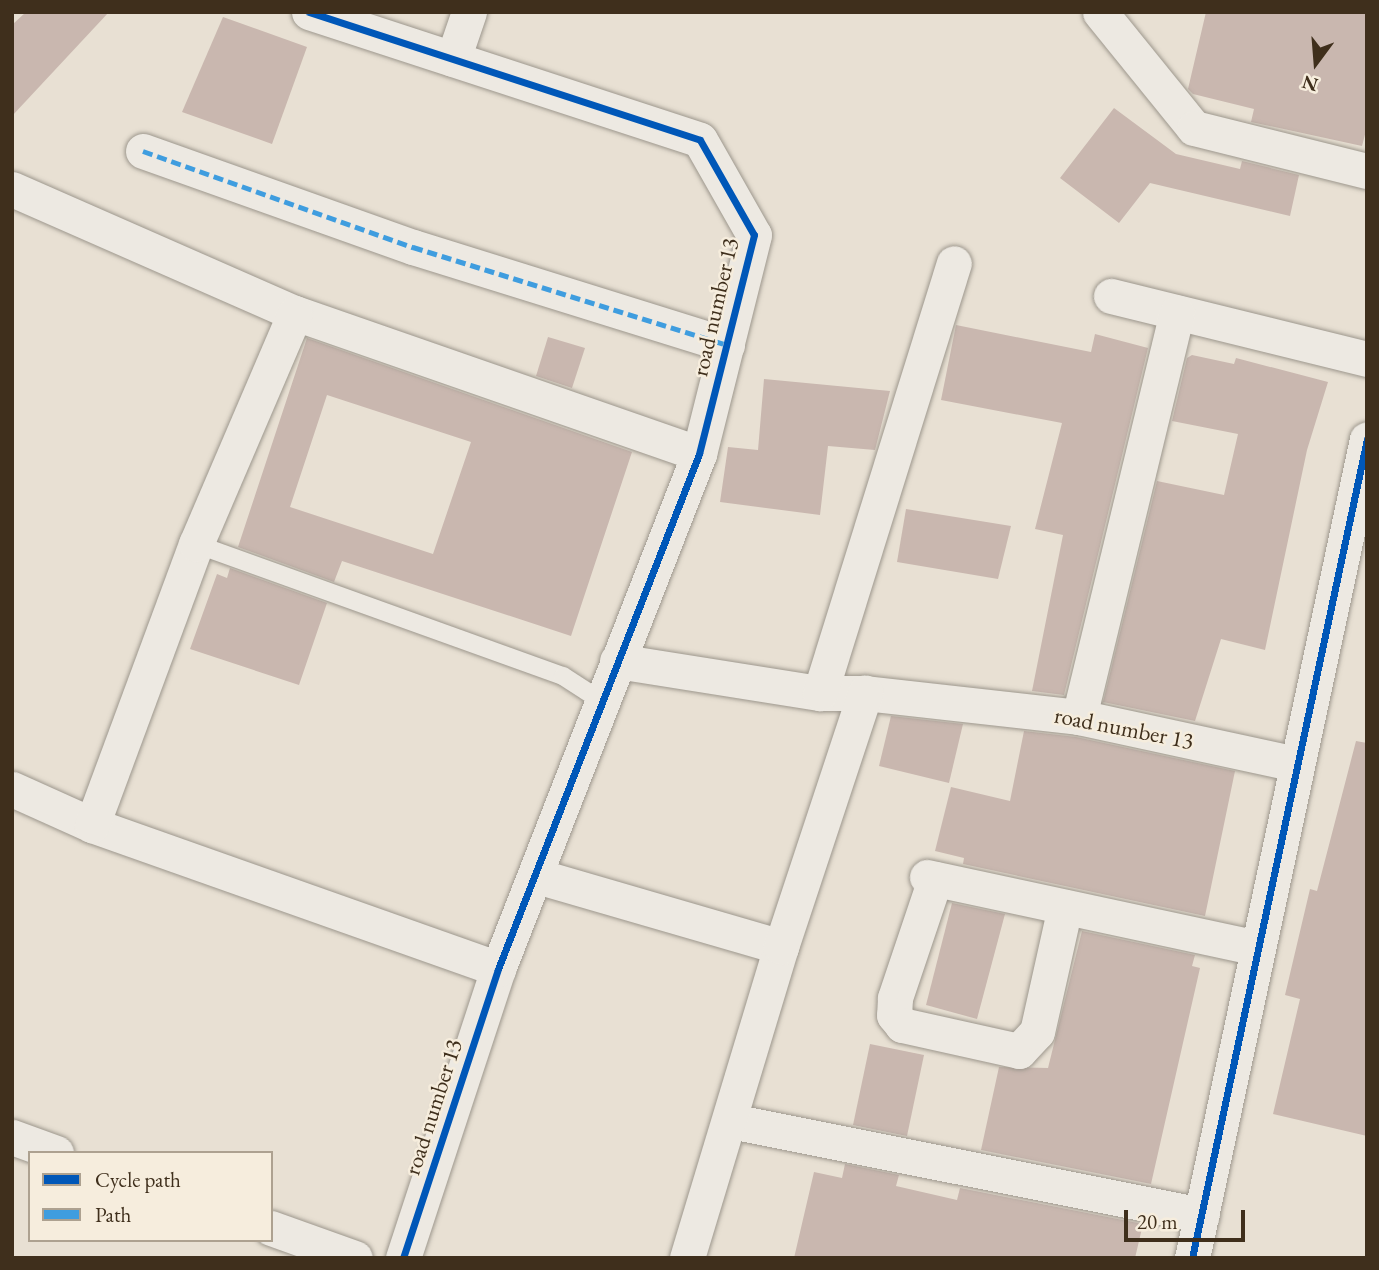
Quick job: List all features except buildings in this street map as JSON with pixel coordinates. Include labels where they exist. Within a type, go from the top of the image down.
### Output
[{"type":"street","name":"road number 13","points":[[309,12],[700,140],[754,235],[699,454],[600,700],[537,876],[498,969],[403,1258]]},
{"type":"street","points":[[453,59],[469,12]]},
{"type":"street","points":[[1100,12],[1194,128],[1367,171]]},
{"type":"street","points":[[143,151],[413,247],[727,345]]},
{"type":"street","points":[[12,189],[296,313],[699,454]]},
{"type":"street","points":[[820,693],[954,263]]},
{"type":"street","points":[[1111,296],[1367,359]]},
{"type":"street","points":[[92,825],[197,544],[296,313]]},
{"type":"street","points":[[1079,717],[1177,313]]},
{"type":"street","points":[[1192,1258],[1297,764],[1356,538],[1367,439]]},
{"type":"street","name":"road number 13","points":[[617,662],[820,693],[865,693],[1079,717],[1297,764]]},
{"type":"street","points":[[687,1258],[731,1121],[781,947],[865,693]]},
{"type":"street","points":[[12,789],[92,825],[498,969]]},
{"type":"street","points":[[537,876],[781,947]]},
{"type":"street","points":[[1065,907],[1037,1032],[1019,1051],[902,1025],[894,1015],[895,999],[931,878],[1257,947]]},
{"type":"street","points":[[731,1121],[1202,1215]]},
{"type":"street","points":[[12,1137],[51,1151]]},
{"type":"street","points":[[273,1229],[355,1258]]},
{"type":"lane","points":[[197,544],[563,676],[600,700]]},
{"type":"marked path","points":[[143,151],[413,247],[727,345]]},
{"type":"cycle path","points":[[309,12],[700,140],[754,235],[699,454],[498,969],[403,1258]]},
{"type":"cycle path","points":[[1192,1258],[1367,439]]}]
